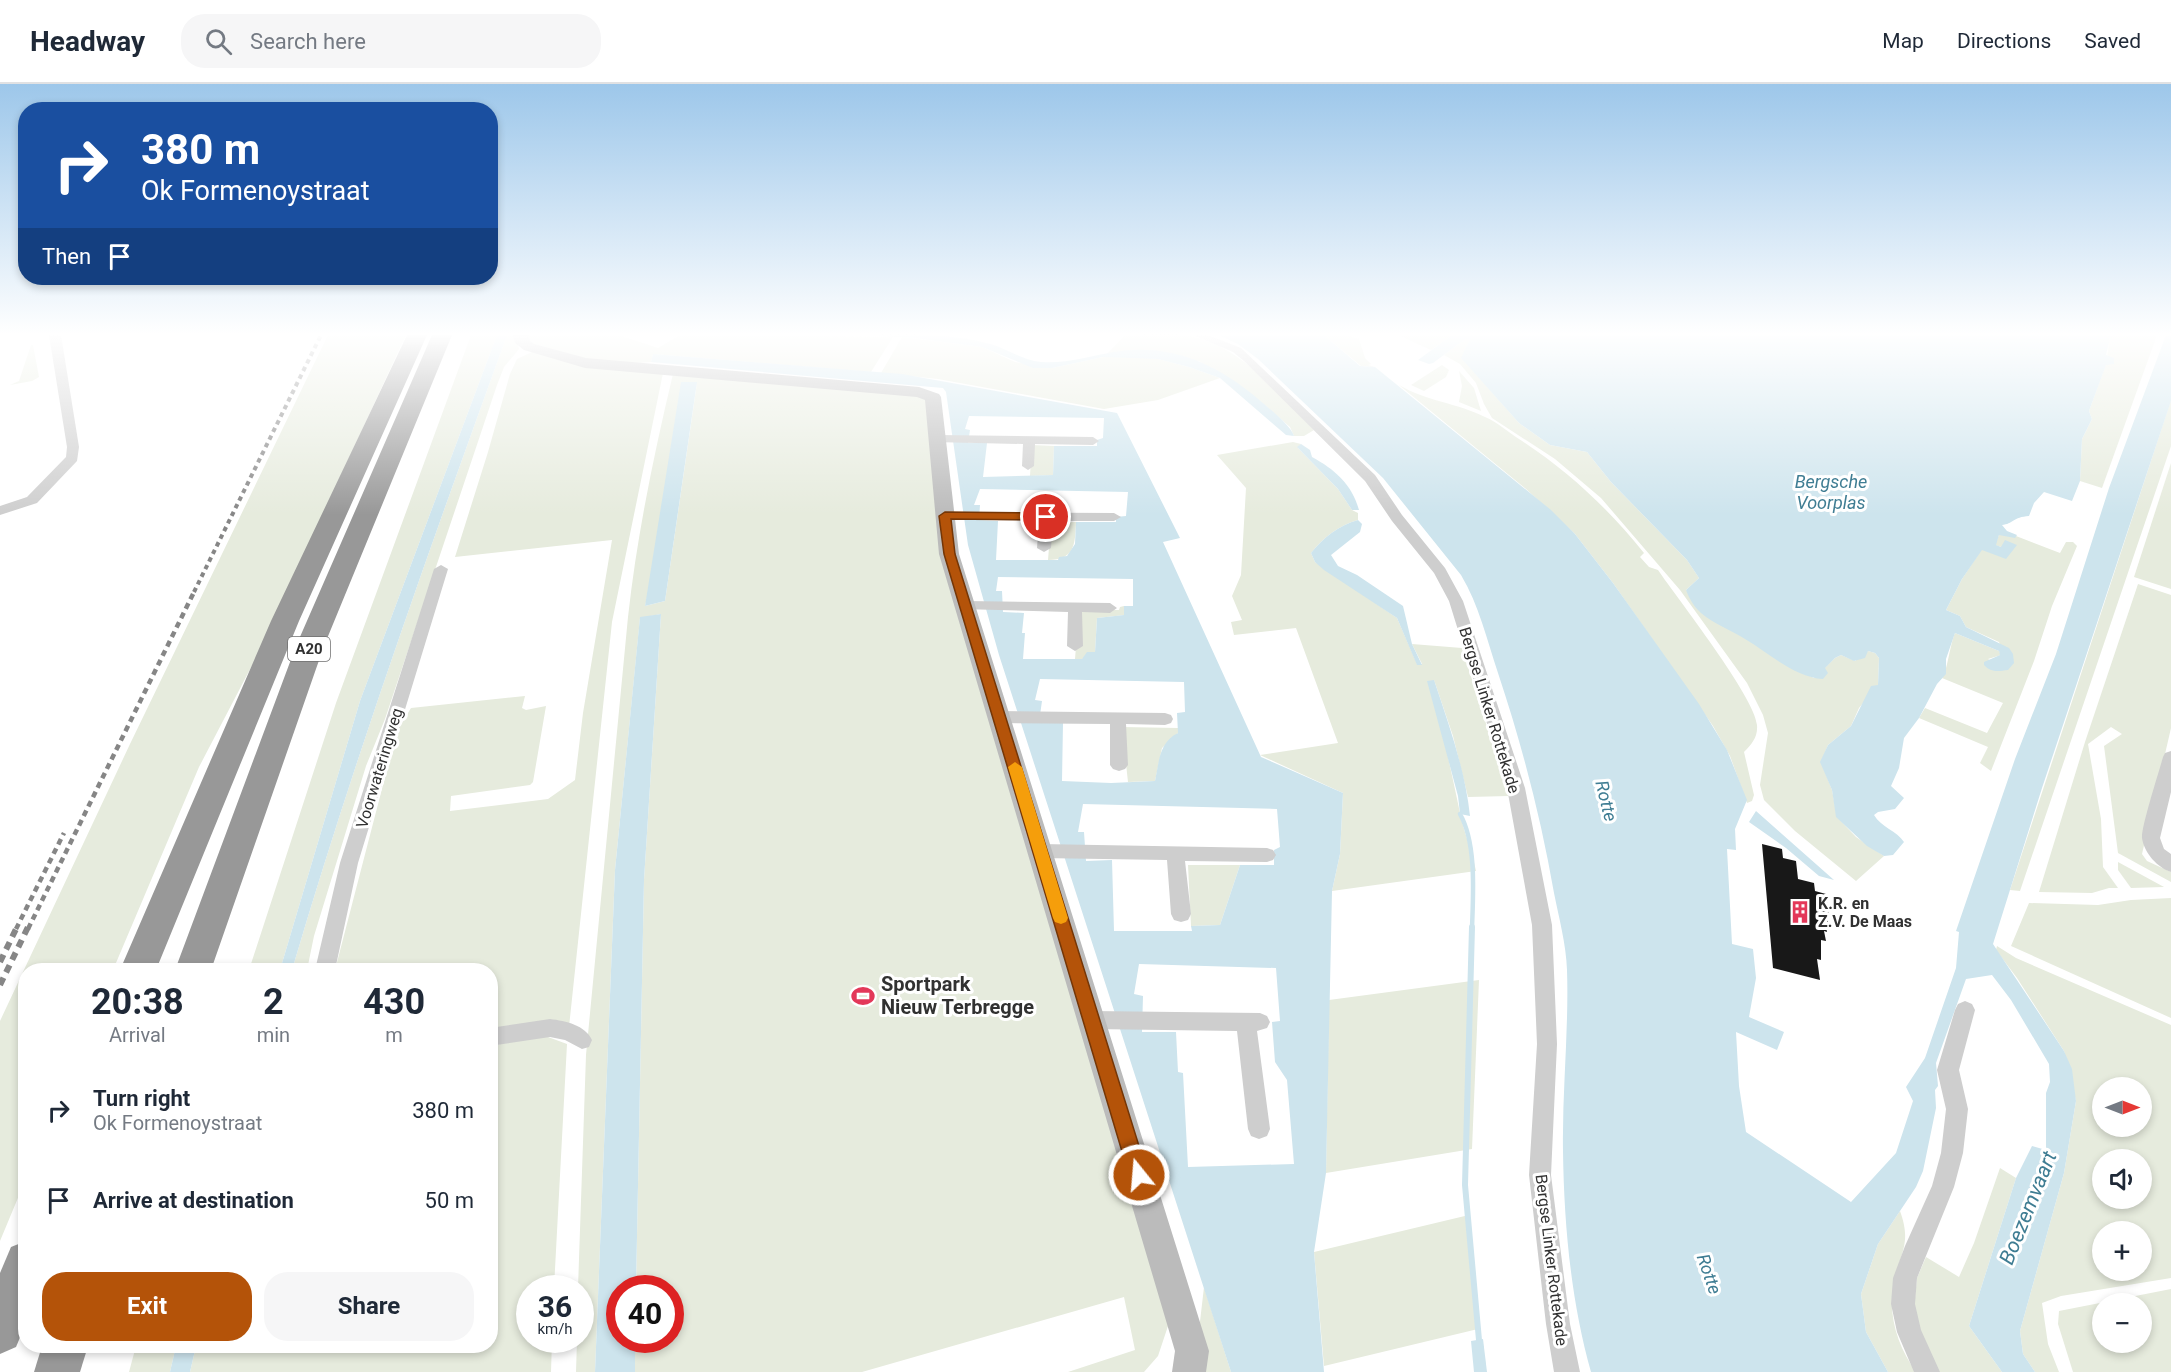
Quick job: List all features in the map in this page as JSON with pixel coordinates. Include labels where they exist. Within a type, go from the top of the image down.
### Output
[{"type":"highway","name":"A20","points":[[141,963],[285,621],[389,395]]},
{"type":"highway","name":"A20","points":[[196,963],[310,646],[416,395]]},
{"type":"highway","points":[[0,1331],[18,1283]]},
{"type":"highway","points":[[57,1372],[63,1353]]},
{"type":"street","points":[[0,511],[32,500],[72,458],[73,447],[65,395]]},
{"type":"street","points":[[929,395],[933,397],[944,439],[951,516],[950,554],[975,606],[1100,1020],[1192,1351],[1189,1372]]},
{"type":"street","name":"Bergse Linker Rottekade","points":[[1285,395],[1370,478],[1397,518],[1440,571],[1450,587],[1516,788],[1542,925],[1547,1044],[1540,1175],[1558,1324],[1568,1372]]},
{"type":"street","points":[[944,439],[1093,441]]},
{"type":"street","points":[[1028,466],[1029,441]]},
{"type":"street","points":[[951,516],[1114,517]]},
{"type":"street","points":[[1044,548],[1046,517]]},
{"type":"street","name":"Voorwateringweg","points":[[327,963],[349,862],[441,569]]},
{"type":"street","points":[[975,606],[1110,608]]},
{"type":"street","points":[[1075,608],[1075,646]]},
{"type":"street","points":[[1007,717],[1165,719]]},
{"type":"street","points":[[1118,718],[1119,765]]},
{"type":"street","points":[[2171,757],[2151,838],[2157,853],[2171,865]]},
{"type":"street","points":[[1050,851],[1266,855]]},
{"type":"street","points":[[1175,853],[1181,914]]},
{"type":"street","points":[[1928,1372],[1909,1332],[1903,1304],[1905,1278],[1913,1254],[1943,1187],[1952,1153],[1957,1109],[1948,1070],[1965,1011]]},
{"type":"street","points":[[1100,1020],[1253,1022],[1259,1130]]},
{"type":"street","points":[[498,1036],[558,1028],[573,1032],[582,1040]]},
{"type":"shaded area","points":[[299,395],[378,395],[260,650],[199,767],[116,963],[27,963]]},
{"type":"shaded area","points":[[449,395],[475,395],[360,701],[282,963],[251,963],[336,703]]},
{"type":"shaded area","points":[[485,395],[494,395],[385,719],[366,766],[314,936],[308,963],[294,963],[341,810]]},
{"type":"shaded area","points":[[504,395],[658,395],[612,622],[569,1027],[498,1030],[498,963],[337,963],[397,731],[411,708],[525,696],[522,708],[526,710],[546,706],[533,782],[530,785],[451,796],[450,811],[548,799],[575,780],[583,713],[612,540],[455,557]]},
{"type":"shaded area","name":"Sportpark Nieuw Terbregge","points":[[668,395],[694,395],[645,606],[665,601],[695,395],[926,397],[949,559],[1170,1320],[1158,1356],[1144,1372],[1068,1372],[1135,1350],[1124,1297],[862,1372],[635,1372],[635,1353],[684,1353],[684,1275],[636,1275],[644,880],[661,614],[640,618],[615,870],[595,1372],[576,1372],[577,1353],[594,1353],[594,1275],[578,1275],[586,1055],[628,617],[636,556]]},
{"type":"shaded area","points":[[1027,395],[1172,395],[1158,400],[1104,409]]},
{"type":"shaded area","points":[[1251,395],[1281,395],[1314,430],[1304,436],[1294,436],[1290,427]]},
{"type":"shaded area","points":[[1411,395],[1420,395],[1474,412],[1498,424],[1571,477],[1630,536],[1644,553],[1640,557],[1649,567],[1658,570],[1714,648],[1753,711],[1757,733],[1744,752],[1754,795],[1752,801],[1747,803],[1730,756],[1713,726],[1613,583],[1575,534],[1526,489]]},
{"type":"shaded area","points":[[1460,395],[1476,395],[1481,411],[1459,402]]},
{"type":"shaded area","points":[[1481,395],[1495,395],[1519,423],[1550,445],[1587,452],[1611,482],[1687,560],[1699,578],[1686,590],[1732,627],[1779,660],[1814,678],[1841,655],[1855,661],[1868,651],[1875,653],[1879,658],[1878,685],[1859,708],[1851,726],[1828,745],[1821,762],[1832,790],[1837,817],[1856,837],[1884,856],[1856,881],[1795,831],[1764,800],[1760,785],[1768,733],[1763,715],[1747,683],[1680,590],[1601,498],[1555,459],[1492,418]]},
{"type":"shaded area","points":[[2095,395],[2135,395],[2102,488],[2080,481],[2082,439],[2092,419],[2089,411]]},
{"type":"shaded area","points":[[2171,400],[2171,446],[2020,891],[2010,890]]},
{"type":"shaded area","points":[[1293,442],[1301,444],[1298,448],[1338,489],[1352,510],[1358,513],[1358,520],[1338,529],[1316,547],[1311,553],[1315,562],[1397,618],[1417,664],[1422,664],[1412,644],[1462,648],[1509,796],[1468,797],[1453,736],[1434,680],[1460,813],[1476,871],[1332,891],[1340,854],[1343,793],[1260,755],[1338,743],[1296,628],[1234,635],[1231,622],[1242,620],[1232,596],[1241,575],[1246,488],[1217,455]]},
{"type":"shaded area","points":[[1032,445],[1054,446],[1053,475],[1030,476]]},
{"type":"shaded area","points":[[2171,463],[2171,589],[2134,577]]},
{"type":"shaded area","points":[[1051,522],[1076,522],[1076,530],[1074,544],[1068,554],[1048,560]]},
{"type":"shaded area","points":[[1999,535],[2016,536],[2060,553],[2066,542],[2073,542],[2077,546],[2052,606],[2034,661],[1991,771],[1980,763],[1988,747],[1919,718],[1925,708],[1987,733],[2003,703],[1942,678],[1955,633],[1999,651],[2001,655],[1988,659],[2008,670],[1999,642],[1966,627],[1960,616],[1946,610],[1962,579],[1982,549],[2001,547],[1995,545]]},
{"type":"shaded area","points":[[2138,584],[2171,595],[2171,728],[2142,854],[2147,861],[2171,872],[2171,882],[2118,853],[2104,746],[2122,734],[2111,727],[2088,744],[2101,819],[2103,867],[2118,888],[2092,893],[2039,892],[2085,742]]},
{"type":"shaded area","points":[[1124,606],[1125,615],[1097,618],[1095,652],[1082,659],[1075,659],[1079,610],[1119,610]]},
{"type":"shaded area","points":[[1122,727],[1178,728],[1178,733],[1162,748],[1155,781],[1128,782]]},
{"type":"shaded area","points":[[2118,862],[2164,887],[2131,888],[2118,870]]},
{"type":"shaded area","points":[[1188,865],[1240,865],[1220,925],[1191,926]]},
{"type":"shaded area","points":[[2171,898],[2171,1018],[2011,946],[2029,903],[2098,905],[2131,900]]},
{"type":"shaded area","points":[[1997,946],[2016,958],[2171,1025],[2171,1278],[2061,1296],[2042,1303],[2048,1344],[2059,1372],[2035,1372],[2023,1354],[2020,1331],[2064,1173],[2076,1101],[2064,1051],[1996,950]]},
{"type":"shaded area","points":[[1479,980],[1472,1149],[1326,1173],[1329,1000]]},
{"type":"shaded area","points":[[18,983],[18,1198],[0,1241],[0,1021]]},
{"type":"shaded area","points":[[534,1037],[548,1037],[567,1044],[555,1275],[516,1275],[516,1353],[552,1353],[551,1372],[190,1372],[194,1353],[498,1353],[498,1045]]},
{"type":"shaded area","points":[[2000,1168],[2016,1178],[1969,1326],[2002,1372],[1934,1372],[1913,1317],[1917,1278],[1926,1257],[1959,1277],[1974,1243]]},
{"type":"shaded area","points":[[1900,1211],[1905,1240],[1892,1295],[1893,1319],[1899,1341],[1916,1372],[1888,1372],[1866,1332],[1861,1294],[1878,1244]]},
{"type":"shaded area","points":[[1469,1215],[1478,1329],[1324,1366],[1314,1252]]},
{"type":"shaded area","points":[[1204,1287],[1231,1372],[1187,1372],[1196,1356]]},
{"type":"shaded area","points":[[2171,1289],[2171,1372],[2073,1372],[2058,1324],[2059,1311],[2092,1305],[2092,1353],[2152,1353],[2151,1293]]},
{"type":"shaded area","points":[[134,1353],[174,1353],[170,1372],[129,1372]]},
{"type":"water","points":[[475,395],[485,395],[341,810],[294,963],[282,963],[360,701]]},
{"type":"water","points":[[679,395],[695,395],[665,601],[645,606]]},
{"type":"water","points":[[946,395],[1018,395],[1117,413],[1180,538],[1163,542],[1261,757],[1343,793],[1340,854],[1332,891],[1326,1173],[1314,1252],[1324,1372],[1231,1372],[999,655],[968,545]],"holes":[[[969,416],[1104,418],[1103,438],[1097,440],[1097,446],[1054,446],[1053,475],[983,477],[987,443],[968,443],[970,430],[965,429]],[[980,489],[1128,492],[1126,516],[1116,517],[1116,522],[1076,522],[1075,544],[1067,556],[1059,557],[1058,560],[996,560],[998,521],[979,520],[980,505],[974,505]],[[998,577],[1133,579],[1133,606],[1124,606],[1124,615],[1097,618],[1095,652],[1087,652],[1082,659],[1023,659],[1024,613],[1003,612],[1002,591],[996,591]],[[1040,679],[1184,682],[1185,712],[1177,713],[1178,733],[1163,747],[1155,781],[1111,783],[1062,781],[1063,723],[1039,722],[1042,701],[1035,700]],[[1083,804],[1277,809],[1280,847],[1274,850],[1274,865],[1240,865],[1220,925],[1191,926],[1192,931],[1114,931],[1112,860],[1086,861],[1084,832],[1078,832]],[[1139,964],[1276,968],[1280,1021],[1272,1022],[1275,1062],[1287,1080],[1294,1164],[1188,1167],[1183,1073],[1178,1072],[1176,1032],[1142,1032],[1143,996],[1134,994]]]},
{"type":"water","points":[[1240,395],[1253,395],[1278,416],[1294,436],[1286,435]]},
{"type":"water","points":[[1296,395],[1410,395],[1551,510],[1575,534],[1613,583],[1699,704],[1727,750],[1747,800],[1735,829],[1736,850],[1727,849],[1732,944],[1753,949],[1756,978],[1749,1017],[1784,1032],[1777,1050],[1736,1032],[1739,1086],[1746,1132],[1851,1202],[1896,1153],[1913,1101],[1906,1087],[1925,1058],[1956,968],[1959,932],[1956,931],[2015,759],[2056,654],[2109,488],[2144,395],[2171,395],[2171,401],[2042,788],[1993,944],[2064,1051],[2072,1069],[2076,1101],[2064,1173],[2020,1331],[2023,1354],[2035,1372],[2002,1372],[1969,1326],[2016,1178],[2032,1146],[2046,1150],[2046,1093],[2050,1082],[2049,1064],[2011,1000],[1992,975],[1966,979],[1936,1063],[1938,1086],[1935,1090],[1936,1108],[1923,1171],[1916,1187],[1878,1244],[1861,1294],[1866,1332],[1888,1372],[1591,1372],[1578,1318],[1565,1207],[1563,1128],[1567,970],[1562,931],[1543,837],[1523,754],[1478,610],[1461,575],[1383,478]]},
{"type":"water","name":"Bergsche Voorplas","points":[[1494,395],[2095,395],[2089,411],[2092,419],[2082,439],[2080,481],[2072,501],[2044,492],[2034,503],[2029,516],[2002,525],[2007,531],[2017,535],[2015,538],[1999,535],[1996,545],[2001,547],[2005,540],[2017,545],[2006,559],[1982,550],[1962,579],[1946,610],[1960,616],[1966,627],[2009,648],[2013,654],[2014,663],[2008,670],[1989,669],[1984,662],[2000,655],[1999,651],[1955,633],[1946,659],[1946,674],[1937,684],[1919,718],[1904,738],[1899,768],[1891,786],[1904,798],[1895,809],[1874,815],[1904,842],[1893,855],[1884,856],[1867,846],[1836,817],[1832,790],[1820,762],[1828,745],[1851,726],[1871,686],[1878,685],[1879,658],[1875,653],[1868,651],[1865,658],[1854,661],[1841,655],[1825,668],[1828,673],[1823,679],[1812,677],[1782,664],[1745,639],[1706,617],[1698,611],[1686,590],[1699,578],[1687,560],[1611,482],[1587,452],[1550,445],[1519,423]]},
{"type":"water","points":[[1301,444],[1310,450],[1312,457],[1341,478],[1352,492],[1359,510],[1352,510],[1338,489],[1297,447]]},
{"type":"water","points":[[1358,520],[1362,524],[1360,532],[1331,555],[1338,566],[1357,575],[1403,606],[1412,644],[1422,665],[1417,665],[1397,618],[1324,570],[1315,562],[1311,553],[1332,533]]},
{"type":"water","points":[[661,614],[644,880],[636,1275],[606,1275],[606,1353],[635,1353],[635,1372],[595,1372],[615,870],[640,617]]},
{"type":"water","points":[[1434,680],[1460,764],[1470,816],[1460,814],[1458,796],[1427,681]]},
{"type":"water","points":[[1756,811],[1834,880],[1819,876],[1786,848],[1749,822]]},
{"type":"water","points":[[1483,1339],[1487,1372],[1474,1372],[1471,1341]]},
{"type":"water","points":[[174,1353],[194,1353],[190,1372],[170,1372]]},
{"type":"building","name":"K.R. en Z.V. De Maas","points":[[1762,844],[1782,849],[1783,858],[1796,861],[1798,879],[1814,883],[1815,891],[1826,894],[1829,914],[1827,913],[1828,923],[1825,922],[1827,932],[1824,931],[1826,941],[1821,940],[1821,960],[1817,959],[1820,980],[1773,968]]},
{"type":"waterway","points":[[1460,814],[1472,855],[1472,929]]},
{"type":"waterway","points":[[1472,927],[1465,1185],[1479,1340]]},
{"type":"railway","points":[[194,592],[291,395]]},
{"type":"railway","points":[[28,929],[195,590]]},
{"type":"railway","points":[[17,927],[64,833]]},
{"type":"railway","points":[[0,962],[17,927]]},
{"type":"railway","points":[[0,985],[28,927]]},
{"type":"slow traffic","points":[[1015,767],[1061,918]]},
{"type":"place","name":"K.R. en Z.V. De Maas","points":[[1800,912]]},
{"type":"place","name":"Sportpark Nieuw Terbregge","points":[[863,996]]},
{"type":"route","points":[[1046,517],[945,516],[950,554],[1139,1175]]},
{"type":"water label","name":"Rotte","points":[[1606,801]]},
{"type":"water label","name":"Boezemvaart","points":[[2028,1208]]},
{"type":"water label","name":"Rotte","points":[[1709,1274]]}]
